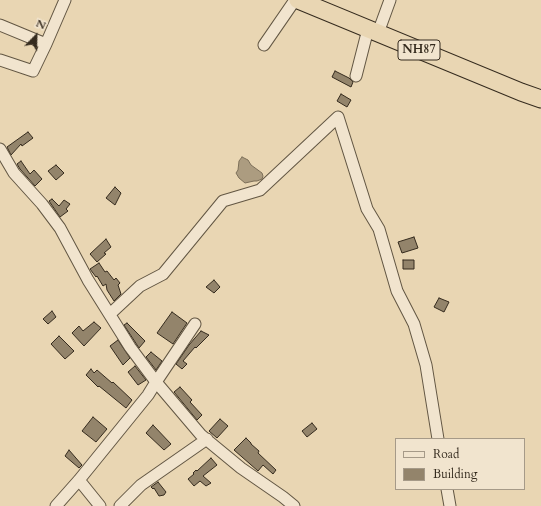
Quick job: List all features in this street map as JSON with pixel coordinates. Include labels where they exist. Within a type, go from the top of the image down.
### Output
[{"type":"highway","name":"NH87","points":[[296,0],[541,99]]},
{"type":"street","points":[[0,60],[33,71],[64,0]]},
{"type":"street","points":[[264,45],[296,0]]},
{"type":"street","points":[[356,76],[373,31],[390,0]]},
{"type":"street","points":[[0,25],[46,44]]},
{"type":"street","points":[[110,314],[140,286],[163,274],[223,201],[260,190],[338,117],[367,209],[379,229],[397,290],[414,324],[426,365],[438,438]]},
{"type":"street","points":[[0,149],[14,173],[42,204],[60,228],[88,280],[130,347],[156,382],[201,434],[241,468],[283,496],[294,506]]},
{"type":"street","points":[[56,506],[148,395],[195,324]]},
{"type":"street","points":[[120,506],[142,484],[207,439]]},
{"type":"street","points":[[79,480],[100,506]]},
{"type":"street","points":[[447,490],[450,506]]},
{"type":"shaded area","points":[[242,157],[248,160],[251,165],[262,173],[262,179],[245,183],[239,178],[236,173],[238,170],[239,161]]},
{"type":"building","points":[[335,71],[349,78],[353,82],[351,87],[332,77]]},
{"type":"building","points":[[341,94],[351,100],[347,107],[337,101]]},
{"type":"building","points":[[28,132],[33,138],[22,146],[21,144],[11,155],[7,147]]},
{"type":"building","points":[[21,161],[30,174],[34,170],[42,179],[35,186],[17,164]]},
{"type":"building","points":[[56,165],[64,173],[56,180],[48,171]]},
{"type":"building","points":[[115,187],[121,193],[115,205],[106,198]]},
{"type":"building","points":[[52,199],[59,206],[64,200],[70,204],[66,209],[68,211],[60,217],[49,201]]},
{"type":"building","points":[[414,237],[418,248],[402,253],[398,242]]},
{"type":"building","points":[[106,239],[111,247],[97,262],[90,254]]},
{"type":"building","points":[[403,260],[414,260],[414,269],[403,269]]},
{"type":"building","points":[[99,263],[105,272],[107,271],[114,280],[116,278],[120,283],[118,285],[121,294],[114,301],[107,290],[106,284],[103,286],[97,276],[96,277],[90,269]]},
{"type":"building","points":[[214,280],[220,287],[214,293],[206,287]]},
{"type":"building","points":[[439,298],[449,302],[444,312],[434,307]]},
{"type":"building","points":[[52,311],[56,317],[48,324],[43,319]]},
{"type":"building","points":[[172,312],[187,323],[173,344],[157,333]]},
{"type":"building","points":[[94,322],[101,328],[84,346],[72,333],[79,326],[83,331]]},
{"type":"building","points":[[127,323],[145,341],[139,348],[124,325]]},
{"type":"building","points":[[201,331],[209,335],[196,348],[195,347],[183,361],[187,364],[182,369],[176,364]]},
{"type":"building","points":[[59,336],[74,351],[65,359],[51,344]]},
{"type":"building","points":[[118,340],[130,358],[123,365],[110,346]]},
{"type":"building","points":[[151,352],[162,361],[156,370],[146,357]]},
{"type":"building","points":[[135,366],[146,380],[138,385],[128,372]]},
{"type":"building","points":[[91,369],[94,373],[97,370],[112,383],[113,382],[132,400],[126,408],[99,386],[98,387],[86,375]]},
{"type":"building","points":[[180,387],[192,400],[190,402],[202,415],[197,420],[174,392]]},
{"type":"building","points":[[93,417],[107,429],[96,442],[82,431]]},
{"type":"building","points":[[220,419],[228,426],[217,438],[209,431]]},
{"type":"building","points":[[312,423],[317,429],[307,437],[302,431]]},
{"type":"building","points":[[153,425],[171,444],[164,450],[146,433]]},
{"type":"building","points":[[246,438],[259,451],[258,453],[276,470],[273,474],[263,465],[258,471],[234,450]]},
{"type":"building","points":[[69,450],[82,465],[79,468],[65,456]]},
{"type":"building","points":[[211,458],[217,465],[203,476],[211,483],[206,486],[200,481],[194,486],[188,479],[196,470],[197,471]]},
{"type":"building","points":[[158,482],[166,492],[164,495],[159,496],[154,488],[153,489],[151,487]]}]
